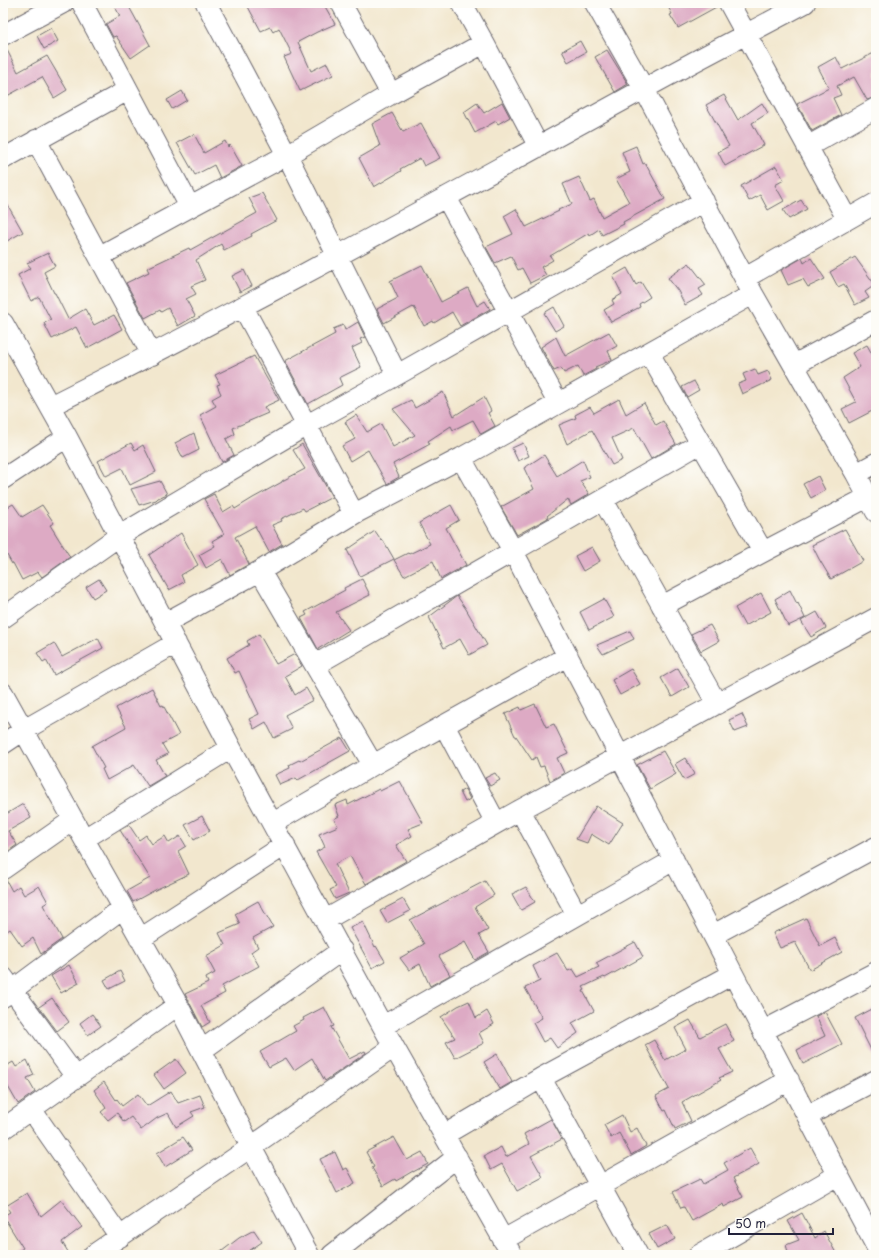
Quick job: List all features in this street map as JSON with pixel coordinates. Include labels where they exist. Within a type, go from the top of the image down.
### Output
[{"type":"street","points":[[4,33],[63,3]]},
{"type":"street","points":[[82,3],[190,206]]},
{"type":"street","points":[[206,3],[287,155],[397,375]]},
{"type":"street","points":[[341,3],[391,94]]},
{"type":"street","points":[[462,3],[539,147]]},
{"type":"street","points":[[595,3],[644,89],[749,286],[872,504],[763,552],[662,606]]},
{"type":"street","points":[[729,3],[847,219]]},
{"type":"street","points":[[50,406],[152,355],[338,257],[644,89],[805,3]]},
{"type":"street","points":[[100,256],[190,206],[287,155],[391,94],[484,43]]},
{"type":"street","points":[[3,158],[128,90]]},
{"type":"street","points":[[807,147],[876,108]]},
{"type":"street","points":[[36,140],[100,256],[152,355]]},
{"type":"street","points":[[446,197],[558,403]]},
{"type":"street","points":[[3,618],[119,536],[307,425],[704,201]]},
{"type":"street","points":[[165,623],[260,571],[354,514],[461,458],[649,353],[847,219],[876,203]]},
{"type":"street","points":[[242,307],[354,514]]},
{"type":"street","points":[[794,364],[876,320]]},
{"type":"street","points":[[3,323],[67,437],[231,748],[394,1047],[507,1247],[600,1186],[789,1080]]},
{"type":"street","points":[[649,353],[763,552]]},
{"type":"street","points":[[3,479],[67,437]]},
{"type":"street","points":[[315,666],[701,443]]},
{"type":"street","points":[[461,458],[513,551],[876,1246]]},
{"type":"street","points":[[856,474],[876,463]]},
{"type":"street","points":[[603,500],[717,704]]},
{"type":"street","points":[[260,571],[373,765]]},
{"type":"street","points":[[325,920],[496,823],[876,618]]},
{"type":"street","points":[[3,744],[24,730],[176,643]]},
{"type":"street","points":[[273,823],[373,765],[568,656]]},
{"type":"street","points":[[3,692],[178,1005],[251,1147],[309,1255]]},
{"type":"street","points":[[444,726],[496,823]]},
{"type":"street","points":[[84,839],[231,748]]},
{"type":"street","points":[[520,810],[577,915]]},
{"type":"street","points":[[3,869],[74,820]]},
{"type":"street","points":[[140,939],[285,845]]},
{"type":"street","points":[[713,935],[876,847]]},
{"type":"street","points":[[383,1026],[674,860]]},
{"type":"street","points":[[76,1077],[6,988],[123,908]]},
{"type":"street","points":[[202,1050],[342,950]]},
{"type":"street","points":[[763,1031],[876,972]]},
{"type":"street","points":[[444,1134],[541,1078],[733,974]]},
{"type":"street","points":[[3,1129],[178,1005]]},
{"type":"street","points":[[93,1255],[394,1047]]},
{"type":"street","points":[[541,1078],[638,1255]]},
{"type":"street","points":[[807,1116],[876,1080]]},
{"type":"street","points":[[31,1109],[120,1237]]},
{"type":"street","points":[[332,1255],[457,1157]]},
{"type":"street","points":[[699,1255],[838,1175]]},
{"type":"building","points":[[113,3],[127,3],[150,45],[131,58],[116,36],[113,37],[106,24],[120,16]]},
{"type":"building","points":[[246,3],[323,3],[335,24],[298,42],[311,71],[327,63],[333,75],[300,91],[284,57],[292,54],[279,28],[273,32],[270,27],[261,31]]},
{"type":"building","points":[[666,3],[718,3],[718,6],[678,28],[670,15],[672,14]]},
{"type":"building","points":[[51,28],[58,41],[44,49],[37,36]]},
{"type":"building","points":[[580,41],[586,52],[568,62],[562,51]]},
{"type":"building","points":[[3,46],[5,46],[18,72],[47,56],[67,90],[54,98],[42,77],[7,96],[3,88],[3,80],[8,77],[3,66]]},
{"type":"building","points":[[607,50],[628,84],[615,92],[595,57]]},
{"type":"building","points":[[876,52],[876,97],[867,100],[854,77],[837,86],[841,95],[833,98],[841,115],[812,131],[797,104],[829,88],[818,67],[836,57],[842,69]]},
{"type":"building","points":[[182,91],[187,100],[172,109],[167,100]]},
{"type":"building","points":[[724,95],[738,120],[762,103],[768,113],[752,123],[764,145],[725,166],[718,152],[729,146],[706,105]]},
{"type":"building","points":[[502,102],[510,117],[498,124],[496,121],[475,133],[464,112],[477,103],[484,113]]},
{"type":"building","points":[[392,113],[403,132],[421,123],[440,158],[424,166],[420,158],[400,169],[401,171],[374,187],[359,158],[380,146],[372,124]]},
{"type":"building","points":[[194,134],[204,153],[225,141],[228,147],[230,145],[242,166],[220,178],[214,165],[195,175],[177,143]]},
{"type":"building","points":[[636,146],[643,164],[645,163],[665,199],[623,222],[624,224],[602,235],[599,229],[590,235],[589,233],[550,256],[553,260],[541,267],[546,275],[530,283],[522,268],[518,270],[511,256],[495,263],[486,247],[513,234],[504,216],[516,209],[526,227],[572,204],[563,184],[579,177],[590,201],[594,199],[602,217],[629,202],[616,179],[630,172],[622,152]]},
{"type":"building","points":[[776,166],[784,180],[775,185],[784,201],[768,210],[760,195],[749,201],[741,186]]},
{"type":"building","points":[[262,193],[277,220],[251,234],[252,236],[224,250],[221,244],[196,260],[205,280],[191,286],[196,294],[186,299],[195,316],[178,326],[168,308],[161,312],[160,310],[145,318],[126,283],[149,272],[147,268],[189,248],[190,250],[257,213],[249,198]]},
{"type":"building","points":[[3,197],[23,232],[7,241],[3,234]]},
{"type":"building","points":[[801,200],[807,209],[789,219],[783,210]]},
{"type":"building","points":[[48,253],[55,266],[44,272],[68,319],[85,309],[94,325],[114,315],[122,329],[87,348],[76,327],[52,339],[44,323],[51,320],[39,297],[31,301],[18,275],[31,268],[27,263]]},
{"type":"building","points":[[855,257],[875,285],[865,292],[869,298],[855,305],[844,284],[838,287],[830,272]]},
{"type":"building","points":[[802,258],[804,263],[811,258],[825,279],[808,287],[803,279],[788,285],[781,270]]},
{"type":"building","points":[[689,263],[706,285],[699,289],[703,295],[685,305],[678,291],[668,278]]},
{"type":"building","points":[[422,265],[441,302],[468,288],[477,306],[485,301],[490,309],[460,326],[452,312],[434,323],[433,321],[424,326],[414,307],[384,323],[377,309],[398,298],[390,281]]},
{"type":"building","points":[[627,268],[636,285],[641,282],[650,297],[639,304],[640,307],[611,322],[604,310],[614,304],[612,300],[622,294],[613,276]]},
{"type":"building","points":[[244,270],[252,286],[240,292],[232,276]]},
{"type":"building","points":[[554,307],[564,326],[555,331],[544,313]]},
{"type":"building","points":[[358,322],[365,337],[360,339],[362,343],[352,348],[361,367],[339,378],[342,385],[308,404],[285,361],[335,334],[333,329],[343,325],[345,330]]},
{"type":"building","points":[[609,332],[617,346],[608,351],[612,360],[595,367],[596,369],[583,376],[578,366],[564,373],[561,368],[554,371],[541,347],[556,337],[565,356]]},
{"type":"building","points":[[867,345],[876,361],[876,409],[849,423],[842,409],[856,402],[843,378],[860,367],[852,353]]},
{"type":"building","points":[[254,356],[279,400],[264,407],[268,413],[233,428],[235,434],[226,439],[234,455],[222,462],[200,415],[216,406],[212,399],[221,394],[217,385],[220,384],[215,375]]},
{"type":"building","points":[[755,369],[758,375],[768,371],[772,380],[742,394],[738,384],[746,381],[743,374]]},
{"type":"building","points":[[694,381],[699,390],[687,397],[682,387]]},
{"type":"building","points":[[443,392],[454,416],[484,397],[491,411],[488,413],[495,426],[481,434],[473,420],[453,430],[451,426],[428,441],[430,444],[393,464],[399,477],[387,484],[368,450],[350,461],[342,446],[355,439],[345,422],[356,415],[367,432],[381,424],[393,447],[415,435],[393,409],[411,400],[415,408]]},
{"type":"building","points":[[619,399],[626,414],[644,403],[656,425],[663,421],[676,444],[651,459],[634,428],[612,438],[622,460],[612,465],[592,430],[567,444],[559,425],[576,418],[575,415],[590,407],[594,413]]},
{"type":"building","points":[[194,433],[199,450],[183,458],[175,443]]},
{"type":"building","points":[[131,443],[135,450],[143,445],[156,472],[130,485],[122,468],[106,476],[98,461]]},
{"type":"building","points":[[523,443],[529,456],[518,461],[512,448]]},
{"type":"building","points":[[302,444],[332,497],[305,511],[303,508],[281,519],[282,521],[272,525],[282,544],[269,552],[255,526],[235,537],[249,564],[230,575],[222,559],[206,568],[199,555],[215,546],[212,541],[224,534],[204,499],[214,494],[223,512],[233,506],[235,509],[305,469],[293,450]]},
{"type":"building","points":[[544,455],[557,476],[583,460],[590,477],[580,481],[589,494],[571,505],[568,499],[547,516],[548,518],[517,535],[501,507],[534,489],[524,468]]},
{"type":"building","points":[[818,476],[825,490],[811,498],[803,484]]},
{"type":"building","points":[[160,481],[167,494],[156,500],[139,505],[131,489]]},
{"type":"building","points":[[13,504],[22,517],[42,505],[54,523],[50,525],[70,557],[42,577],[38,572],[22,580],[7,555],[3,556],[3,510]]},
{"type":"building","points":[[451,505],[459,520],[446,528],[466,565],[441,579],[433,561],[404,576],[394,560],[430,544],[419,523]]},
{"type":"building","points":[[845,529],[863,561],[831,579],[812,545]]},
{"type":"building","points":[[375,531],[382,541],[383,540],[394,559],[360,576],[347,550]]},
{"type":"building","points":[[181,533],[198,565],[181,575],[184,582],[169,590],[149,555]]},
{"type":"building","points":[[592,547],[600,561],[583,571],[575,556]]},
{"type":"building","points":[[99,579],[106,590],[93,598],[86,587]]},
{"type":"building","points":[[362,579],[370,595],[336,612],[349,630],[318,649],[301,618],[307,615],[305,612],[345,590],[344,588]]},
{"type":"building","points":[[790,590],[805,618],[788,626],[775,599]]},
{"type":"building","points":[[761,593],[771,612],[745,626],[735,608]]},
{"type":"building","points":[[457,596],[487,645],[469,655],[460,639],[444,648],[429,617]]},
{"type":"building","points":[[604,599],[614,617],[589,630],[580,612]]},
{"type":"building","points":[[817,612],[826,628],[811,637],[801,621]]},
{"type":"building","points":[[710,625],[719,641],[701,651],[691,634]]},
{"type":"building","points":[[630,631],[634,639],[603,654],[597,645]]},
{"type":"building","points":[[259,634],[276,664],[295,654],[302,666],[285,676],[295,695],[306,688],[313,700],[285,715],[292,729],[274,738],[266,722],[254,729],[249,719],[259,714],[239,671],[235,673],[227,658],[249,645],[247,641]]},
{"type":"building","points":[[98,638],[103,648],[54,675],[46,660],[43,662],[37,653],[54,643],[62,657]]},
{"type":"building","points":[[678,668],[689,687],[672,697],[661,678]]},
{"type":"building","points":[[631,669],[640,684],[620,695],[612,680]]},
{"type":"building","points":[[152,688],[179,735],[162,744],[168,754],[156,760],[165,776],[148,786],[134,765],[107,780],[102,769],[104,768],[92,746],[126,727],[116,708]]},
{"type":"building","points":[[535,704],[546,727],[554,724],[568,753],[557,758],[564,773],[550,781],[544,766],[540,767],[536,757],[532,760],[515,736],[505,714],[520,707],[521,710]]},
{"type":"building","points":[[742,714],[748,727],[735,732],[729,720]]},
{"type":"building","points":[[342,738],[350,751],[298,780],[296,778],[280,785],[275,775],[290,768],[289,765],[299,760],[300,761]]},
{"type":"building","points":[[663,751],[676,774],[650,789],[637,765]]},
{"type":"building","points":[[685,758],[695,774],[684,780],[675,764]]},
{"type":"building","points":[[495,773],[500,780],[490,786],[485,778]]},
{"type":"building","points":[[400,781],[423,823],[408,829],[412,836],[396,845],[406,861],[366,884],[350,856],[335,864],[349,893],[335,899],[330,890],[336,887],[316,852],[325,847],[319,834],[338,826],[334,819],[339,816],[335,805],[347,800],[348,805],[379,789],[380,791]]},
{"type":"building","points":[[465,789],[470,799],[465,802],[460,792]]},
{"type":"building","points":[[23,804],[31,818],[8,831],[17,845],[3,855],[3,816]]},
{"type":"building","points":[[596,806],[623,823],[609,845],[591,834],[587,843],[576,839]]},
{"type":"building","points":[[202,816],[210,831],[194,840],[185,825]]},
{"type":"building","points":[[129,825],[139,840],[146,835],[152,844],[165,836],[169,843],[180,836],[186,846],[178,851],[189,874],[133,902],[127,891],[150,878],[120,830]]},
{"type":"building","points":[[3,880],[6,880],[12,891],[19,886],[24,895],[39,886],[48,902],[43,905],[62,939],[41,954],[33,938],[22,946],[10,929],[3,934]]},
{"type":"building","points":[[485,881],[494,895],[475,907],[488,930],[479,935],[489,952],[475,960],[465,942],[439,956],[450,975],[430,986],[420,964],[409,970],[400,958],[424,944],[410,920]]},
{"type":"building","points":[[526,887],[535,902],[521,910],[512,894]]},
{"type":"building","points":[[403,899],[410,911],[387,923],[380,911]]},
{"type":"building","points":[[258,901],[273,927],[253,938],[258,947],[251,952],[259,966],[222,986],[225,993],[201,1006],[210,1022],[202,1027],[185,994],[208,983],[206,978],[215,973],[206,956],[225,945],[219,933],[240,924],[235,914]]},
{"type":"building","points":[[806,918],[820,946],[835,938],[842,952],[810,970],[795,942],[780,948],[773,933]]},
{"type":"building","points":[[363,922],[375,947],[376,946],[385,961],[372,968],[350,928]]},
{"type":"building","points":[[635,942],[643,957],[605,978],[604,977],[583,987],[585,990],[583,991],[594,1011],[572,1023],[578,1033],[557,1048],[550,1038],[543,1042],[533,1023],[542,1018],[525,988],[540,981],[533,966],[557,953],[568,971],[573,969],[578,977],[599,967],[596,963]]},
{"type":"building","points":[[69,965],[79,983],[61,993],[51,976]]},
{"type":"building","points":[[120,971],[125,981],[109,989],[104,980]]},
{"type":"building","points":[[52,998],[69,1022],[57,1031],[39,1007]]},
{"type":"building","points":[[469,1001],[476,1018],[487,1011],[494,1024],[479,1033],[484,1043],[455,1058],[446,1042],[455,1038],[441,1017]]},
{"type":"building","points":[[324,1007],[334,1026],[331,1027],[349,1059],[365,1051],[366,1053],[325,1081],[312,1058],[294,1070],[286,1058],[269,1067],[260,1052],[296,1031],[293,1026],[304,1020],[303,1018]]},
{"type":"building","points":[[876,1007],[876,1060],[855,1018]]},
{"type":"building","points":[[825,1012],[842,1044],[803,1064],[797,1050],[825,1036],[816,1016]]},
{"type":"building","points":[[92,1014],[101,1026],[88,1035],[80,1023]]},
{"type":"building","points":[[690,1020],[700,1037],[725,1024],[734,1041],[719,1049],[732,1072],[719,1078],[721,1080],[682,1102],[691,1121],[675,1129],[666,1110],[664,1111],[656,1096],[669,1089],[645,1045],[654,1040],[665,1060],[686,1049],[675,1028]]},
{"type":"building","points":[[497,1054],[512,1082],[500,1089],[484,1062]]},
{"type":"building","points":[[176,1059],[186,1073],[164,1089],[154,1075]]},
{"type":"building","points":[[27,1060],[34,1075],[27,1078],[35,1092],[18,1104],[3,1078],[3,1068],[13,1062],[16,1067]]},
{"type":"building","points":[[104,1082],[122,1106],[138,1094],[147,1106],[171,1091],[178,1103],[200,1095],[205,1107],[191,1112],[194,1116],[176,1127],[168,1113],[157,1118],[141,1130],[131,1117],[124,1122],[117,1113],[108,1120],[101,1112],[106,1108],[94,1090]]},
{"type":"building","points":[[622,1115],[630,1132],[637,1128],[646,1146],[631,1155],[619,1133],[611,1138],[604,1125]]},
{"type":"building","points":[[551,1119],[562,1139],[531,1156],[543,1177],[517,1191],[502,1164],[491,1170],[484,1156],[501,1147],[506,1157],[529,1144],[524,1134]]},
{"type":"building","points":[[183,1137],[192,1150],[165,1167],[157,1153]]},
{"type":"building","points":[[394,1137],[407,1160],[422,1152],[428,1164],[396,1181],[395,1179],[383,1186],[372,1168],[374,1167],[366,1152]]},
{"type":"building","points":[[750,1148],[759,1164],[733,1178],[743,1197],[724,1207],[723,1204],[692,1221],[684,1207],[681,1208],[673,1192],[700,1179],[703,1184],[728,1170],[724,1163]]},
{"type":"building","points":[[335,1152],[343,1170],[347,1168],[355,1183],[337,1193],[320,1159]]},
{"type":"building","points":[[27,1193],[41,1216],[61,1200],[82,1227],[62,1242],[70,1255],[13,1255],[23,1248],[3,1216],[10,1212],[6,1206]]},
{"type":"building","points":[[802,1213],[815,1238],[824,1231],[837,1255],[789,1255],[786,1245],[799,1240],[788,1221]]},
{"type":"building","points":[[667,1225],[675,1239],[657,1249],[649,1234]]},
{"type":"building","points":[[254,1230],[262,1242],[243,1255],[217,1255],[239,1238]]}]
